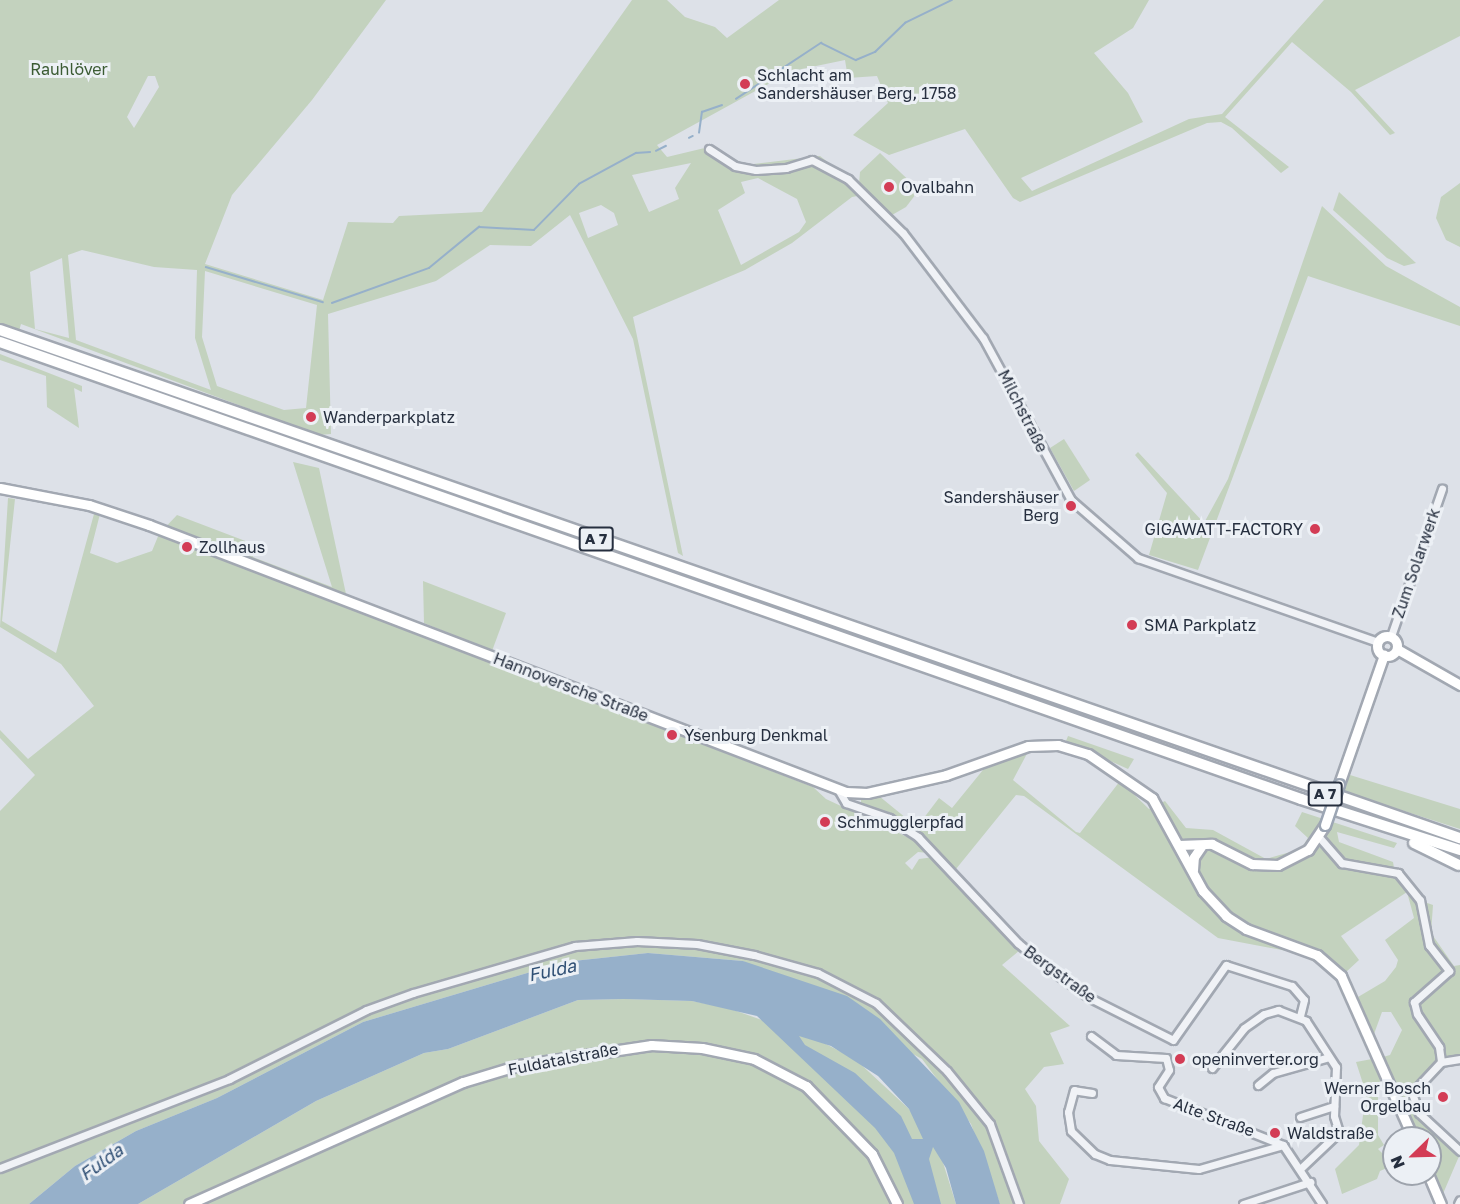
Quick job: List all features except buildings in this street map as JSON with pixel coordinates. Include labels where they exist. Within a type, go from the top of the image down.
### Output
[{"type":"highway","name":"A 7","points":[[0,330],[1460,838]]},
{"type":"highway","name":"A 7","points":[[0,342],[1396,831],[1460,850]]},
{"type":"highway","points":[[1396,831],[1459,865]]},
{"type":"main road","name":"Hannoversche Straße","points":[[0,488],[89,505],[149,525],[839,791],[867,793],[956,773],[1020,747],[1058,745],[1088,754],[1141,788],[1160,809],[1194,876],[1233,922],[1317,955],[1341,976],[1408,1126]]},
{"type":"main road","points":[[1180,848],[1205,844],[1252,864],[1273,866],[1299,857],[1319,837],[1384,655],[1378,642],[1391,636],[1397,649],[1460,685]]},
{"type":"main road","points":[[1384,655],[1397,649]]},
{"type":"main road","points":[[1194,876],[1194,857],[1205,844]]},
{"type":"main road","name":"Fuldatalstraße","points":[[189,1204],[463,1082],[519,1065],[651,1045],[702,1048],[754,1059],[806,1086],[872,1154],[897,1204]]},
{"type":"main road","points":[[1433,1186],[1441,1204]]},
{"type":"street","name":"Milchstraße","points":[[709,149],[735,166],[756,170],[786,168],[812,160],[853,184],[903,233],[983,338],[1071,500],[1138,558],[1378,642]]},
{"type":"street","name":"Zum Solarwerk","points":[[1391,636],[1442,489]]},
{"type":"street","name":"Bergstraße","points":[[839,791],[846,803],[889,818],[918,837],[1018,942],[1049,969],[1090,998],[1173,1040],[1226,965],[1292,986],[1304,1000],[1300,1016]]},
{"type":"street","points":[[1319,837],[1342,863],[1398,873],[1417,894],[1429,945],[1449,970],[1418,995],[1414,1005],[1439,1047],[1441,1062]]},
{"type":"street","points":[[0,1168],[229,1079],[394,1000],[575,946],[638,941],[697,944],[754,955],[818,973],[876,1003],[977,1105],[995,1134],[1019,1204]]},
{"type":"street","points":[[1212,1068],[1244,1028],[1264,1014],[1278,1010],[1300,1016],[1329,1057],[1337,1074],[1334,1106],[1337,1136],[1301,1168]]},
{"type":"street","name":"Alte Straße","points":[[1091,1036],[1116,1055],[1166,1058],[1169,1070],[1158,1087],[1170,1103],[1283,1145]]},
{"type":"street","points":[[1258,1085],[1273,1073],[1329,1057]]},
{"type":"street","points":[[1460,1059],[1441,1062],[1416,1088],[1414,1102],[1419,1113],[1460,1151]]},
{"type":"street","points":[[1092,1093],[1074,1090],[1068,1112],[1071,1131],[1095,1154],[1110,1161],[1199,1169],[1283,1145],[1301,1168],[1322,1204]]},
{"type":"street","points":[[1300,1117],[1334,1106]]},
{"type":"street","points":[[1243,1204],[1310,1182]]},
{"type":"green space","name":"Rauhlöver","points":[[0,0],[386,0],[312,100],[232,195],[205,264],[323,300],[348,222],[393,223],[399,216],[482,212],[632,0],[667,0],[685,17],[715,27],[727,38],[779,0],[1149,0],[1133,28],[1094,53],[1128,93],[1143,122],[1021,178],[1032,191],[1189,119],[1222,114],[1324,0],[1460,0],[1460,36],[1355,90],[1395,133],[1390,135],[1351,92],[1292,42],[1225,117],[1289,167],[1281,173],[1232,128],[1221,122],[1207,123],[1020,202],[1013,198],[965,129],[889,155],[853,135],[888,103],[877,76],[848,78],[845,60],[792,71],[657,145],[667,157],[713,146],[745,165],[820,156],[868,194],[852,197],[792,243],[745,270],[633,317],[683,556],[678,553],[633,339],[570,215],[531,246],[490,245],[436,281],[328,314],[331,434],[319,435],[21,324],[19,331],[0,324]],"holes":[[[148,76],[155,76],[159,87],[134,128],[127,117]],[[691,163],[675,188],[679,199],[649,212],[632,175]],[[758,178],[797,199],[806,222],[799,232],[741,265],[718,210],[745,193],[741,182]],[[601,205],[614,213],[618,225],[588,238],[579,213]],[[82,250],[154,267],[197,270],[195,338],[211,390],[76,340],[68,255]],[[62,258],[69,338],[35,329],[30,272]],[[205,271],[317,305],[306,408],[284,410],[217,386],[202,337]]]},
{"type":"green space","name":"Ovalbahn","points":[[880,153],[919,190],[906,207],[892,215],[859,184],[860,172]]},
{"type":"green space","points":[[1460,183],[1460,247],[1446,240],[1436,218],[1441,197]]},
{"type":"green space","points":[[1339,192],[1416,263],[1404,266],[1387,258],[1333,210]]},
{"type":"green space","points":[[1322,206],[1386,266],[1460,307],[1460,326],[1308,276],[1198,570],[1149,555],[1167,493],[1135,455],[1138,452],[1204,523],[1228,479]]},
{"type":"green space","points":[[0,354],[82,386],[82,392],[74,388],[79,428],[47,407],[46,376],[0,360]]},
{"type":"green space","points":[[1064,439],[1090,480],[1074,491],[1050,448]]},
{"type":"green space","points":[[293,462],[319,468],[349,608],[813,787],[826,799],[920,843],[929,853],[918,852],[905,863],[912,870],[919,859],[934,857],[1020,950],[1002,965],[1070,1026],[1050,1033],[1064,1064],[1044,1067],[1025,1089],[1036,1106],[1039,1141],[1069,1179],[1060,1204],[1000,1204],[971,1124],[922,1059],[743,961],[648,953],[564,962],[363,1022],[217,1098],[136,1131],[75,1166],[29,1204],[0,1204],[0,811],[35,775],[0,738],[0,730],[28,759],[94,706],[61,664],[0,627],[8,498],[15,499],[2,621],[56,653],[94,514],[100,514],[90,553],[117,563],[152,551],[159,534],[177,515],[248,542],[253,557],[332,587]]},
{"type":"green space","points":[[423,581],[506,613],[492,651],[424,623]]},
{"type":"green space","points":[[1068,736],[1134,759],[1128,769],[1066,741]]},
{"type":"green space","points":[[1030,748],[1013,780],[1080,833],[1120,781],[1149,809],[1165,801],[1186,828],[1213,830],[1266,859],[1301,849],[1308,838],[1295,826],[1302,812],[1397,843],[1394,848],[1337,832],[1339,842],[1393,862],[1395,874],[1416,899],[1433,905],[1431,933],[1454,966],[1460,965],[1460,1057],[1439,1062],[1410,1092],[1417,1113],[1431,1126],[1412,1126],[1383,1057],[1390,1055],[1402,1030],[1391,1012],[1382,1012],[1374,1034],[1358,997],[1385,981],[1396,967],[1398,960],[1385,940],[1414,918],[1407,892],[1341,936],[1359,960],[1345,973],[1318,952],[1308,955],[1218,938],[1024,796],[1016,795],[956,869],[906,824],[861,803],[861,799],[879,796],[917,827],[939,798],[952,808],[987,765]]},
{"type":"green space","points":[[1350,775],[1460,809],[1460,829],[1342,791]]},
{"type":"green space","points":[[578,1000],[692,1001],[728,1008],[818,1040],[855,1059],[909,1109],[940,1153],[956,1204],[138,1204],[316,1101],[424,1053],[448,1049]]},
{"type":"green space","points":[[1372,1059],[1383,1087],[1378,1090],[1378,1135],[1382,1146],[1378,1149],[1382,1153],[1382,1170],[1377,1179],[1342,1194],[1335,1169],[1359,1145],[1366,1093],[1356,1062]]},
{"type":"green space","points":[[1442,1137],[1460,1154],[1442,1196],[1438,1186],[1442,1186]]},
{"type":"water","name":"Fulda","points":[[648,953],[743,961],[847,996],[880,1019],[959,1102],[984,1151],[1000,1204],[956,1204],[946,1168],[933,1147],[929,1159],[941,1204],[914,1204],[894,1153],[875,1128],[757,1016],[692,1001],[624,999],[578,1000],[448,1049],[424,1053],[316,1101],[138,1204],[29,1204],[75,1166],[136,1131],[217,1098],[363,1022],[564,962]],"holes":[[[799,1036],[831,1046],[878,1076],[909,1109],[923,1139],[912,1139],[901,1116],[855,1073],[805,1045]]]},
{"type":"waterway","points":[[736,99],[821,43],[856,60],[875,52],[905,23],[952,0]]},
{"type":"waterway","points":[[699,133],[702,112],[722,105]]},
{"type":"waterway","points":[[689,138],[693,136]]},
{"type":"waterway","points":[[656,151],[666,146]]},
{"type":"waterway","points":[[332,303],[429,268],[479,227],[534,230],[579,184],[636,153],[650,152]]},
{"type":"waterway","points":[[206,267],[323,302]]},
{"type":"place","name":"Schlacht am Sandershäuser Berg, 1758","points":[[745,84]]},
{"type":"place","name":"Ovalbahn","points":[[889,187]]},
{"type":"place","name":"Wanderparkplatz","points":[[311,417]]},
{"type":"place","name":"Sandershäuser Berg","points":[[1071,506]]},
{"type":"place","name":"GIGAWATT-FACTORY","points":[[1315,529]]},
{"type":"place","name":"Zollhaus","points":[[187,547]]},
{"type":"place","name":"SMA Parkplatz","points":[[1132,625]]},
{"type":"place","name":"Ysenburg Denkmal","points":[[672,735]]},
{"type":"place","name":"Schmugglerpfad","points":[[825,822]]},
{"type":"place","name":"openinverter.org","points":[[1180,1059]]},
{"type":"place","name":"Werner Bosch Orgelbau","points":[[1443,1097]]},
{"type":"place","name":"Waldstraße","points":[[1275,1133]]}]
